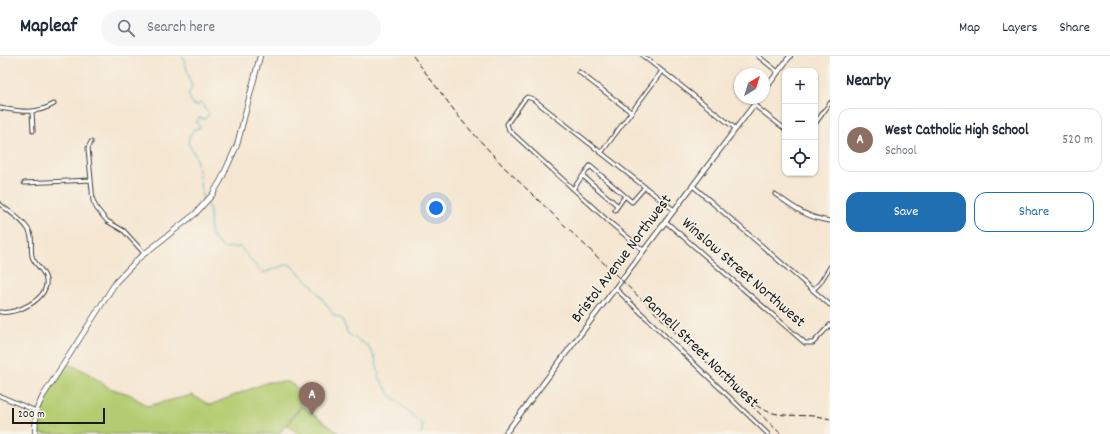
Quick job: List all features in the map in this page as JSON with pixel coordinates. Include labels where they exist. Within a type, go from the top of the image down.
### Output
[{"type":"main road","points":[[35,434],[36,411],[43,396],[116,282],[132,263],[181,226],[203,206],[212,195],[227,169],[237,145],[260,56]]},
{"type":"street","points":[[643,56],[736,129]]},
{"type":"street","points":[[758,56],[778,72]]},
{"type":"street","points":[[770,83],[790,56]]},
{"type":"street","points":[[601,153],[662,71]]},
{"type":"street","points":[[579,72],[631,112]]},
{"type":"street","points":[[643,250],[573,189],[509,130],[507,124],[526,97],[533,98],[674,210]]},
{"type":"street","points":[[818,120],[830,103]]},
{"type":"street","points":[[0,108],[20,112],[32,112],[54,104]]},
{"type":"street","points":[[754,105],[782,127]]},
{"type":"street","name":"Bristol Avenue Northwest","points":[[505,434],[754,105]]},
{"type":"street","points":[[32,112],[33,131]]},
{"type":"street","points":[[91,142],[88,148],[93,202],[107,221],[124,231],[144,253]]},
{"type":"street","points":[[573,189],[590,166],[632,202],[645,187]]},
{"type":"street","points":[[583,176],[618,206]]},
{"type":"street","points":[[24,183],[91,180]]},
{"type":"street","points":[[693,186],[830,305]]},
{"type":"street","points":[[775,194],[801,212],[816,219],[830,221]]},
{"type":"street","points":[[615,210],[625,196]]},
{"type":"street","points":[[0,312],[14,311],[30,305],[44,289],[46,283],[44,273],[33,260],[29,229],[1,206]]},
{"type":"street","name":"Winslow Street Northwest","points":[[665,221],[805,343],[813,343],[830,325]]},
{"type":"street","points":[[813,290],[820,283],[830,267]]},
{"type":"street","name":"Pannell Street Northwest","points":[[616,288],[768,434]]},
{"type":"street","points":[[0,396],[36,411]]},
{"type":"green space","points":[[68,364],[85,371],[109,388],[129,394],[147,406],[192,395],[210,405],[268,382],[289,382],[308,396],[279,434],[38,434],[39,414],[42,405],[51,388]]},
{"type":"green space","points":[[302,406],[340,434],[299,434],[287,425]]},
{"type":"waterway","points":[[183,56],[192,88],[188,94],[192,103],[195,106],[201,103],[209,114],[205,119],[199,118],[197,122],[200,128],[194,129],[189,137],[188,143],[196,157],[203,201]]},
{"type":"waterway","points":[[207,204],[210,211],[210,228],[212,236],[223,248],[240,247],[262,273],[289,264],[312,285],[334,315],[342,319],[348,334],[368,346],[375,358],[380,379],[390,394],[423,425],[421,434]]},
{"type":"railway","points":[[413,56],[463,122],[504,167],[781,434]]},
{"type":"railway","points":[[756,405],[765,410],[783,415],[811,416],[830,419]]},
{"type":"place","name":"West Catholic High School","points":[[312,415]]}]
